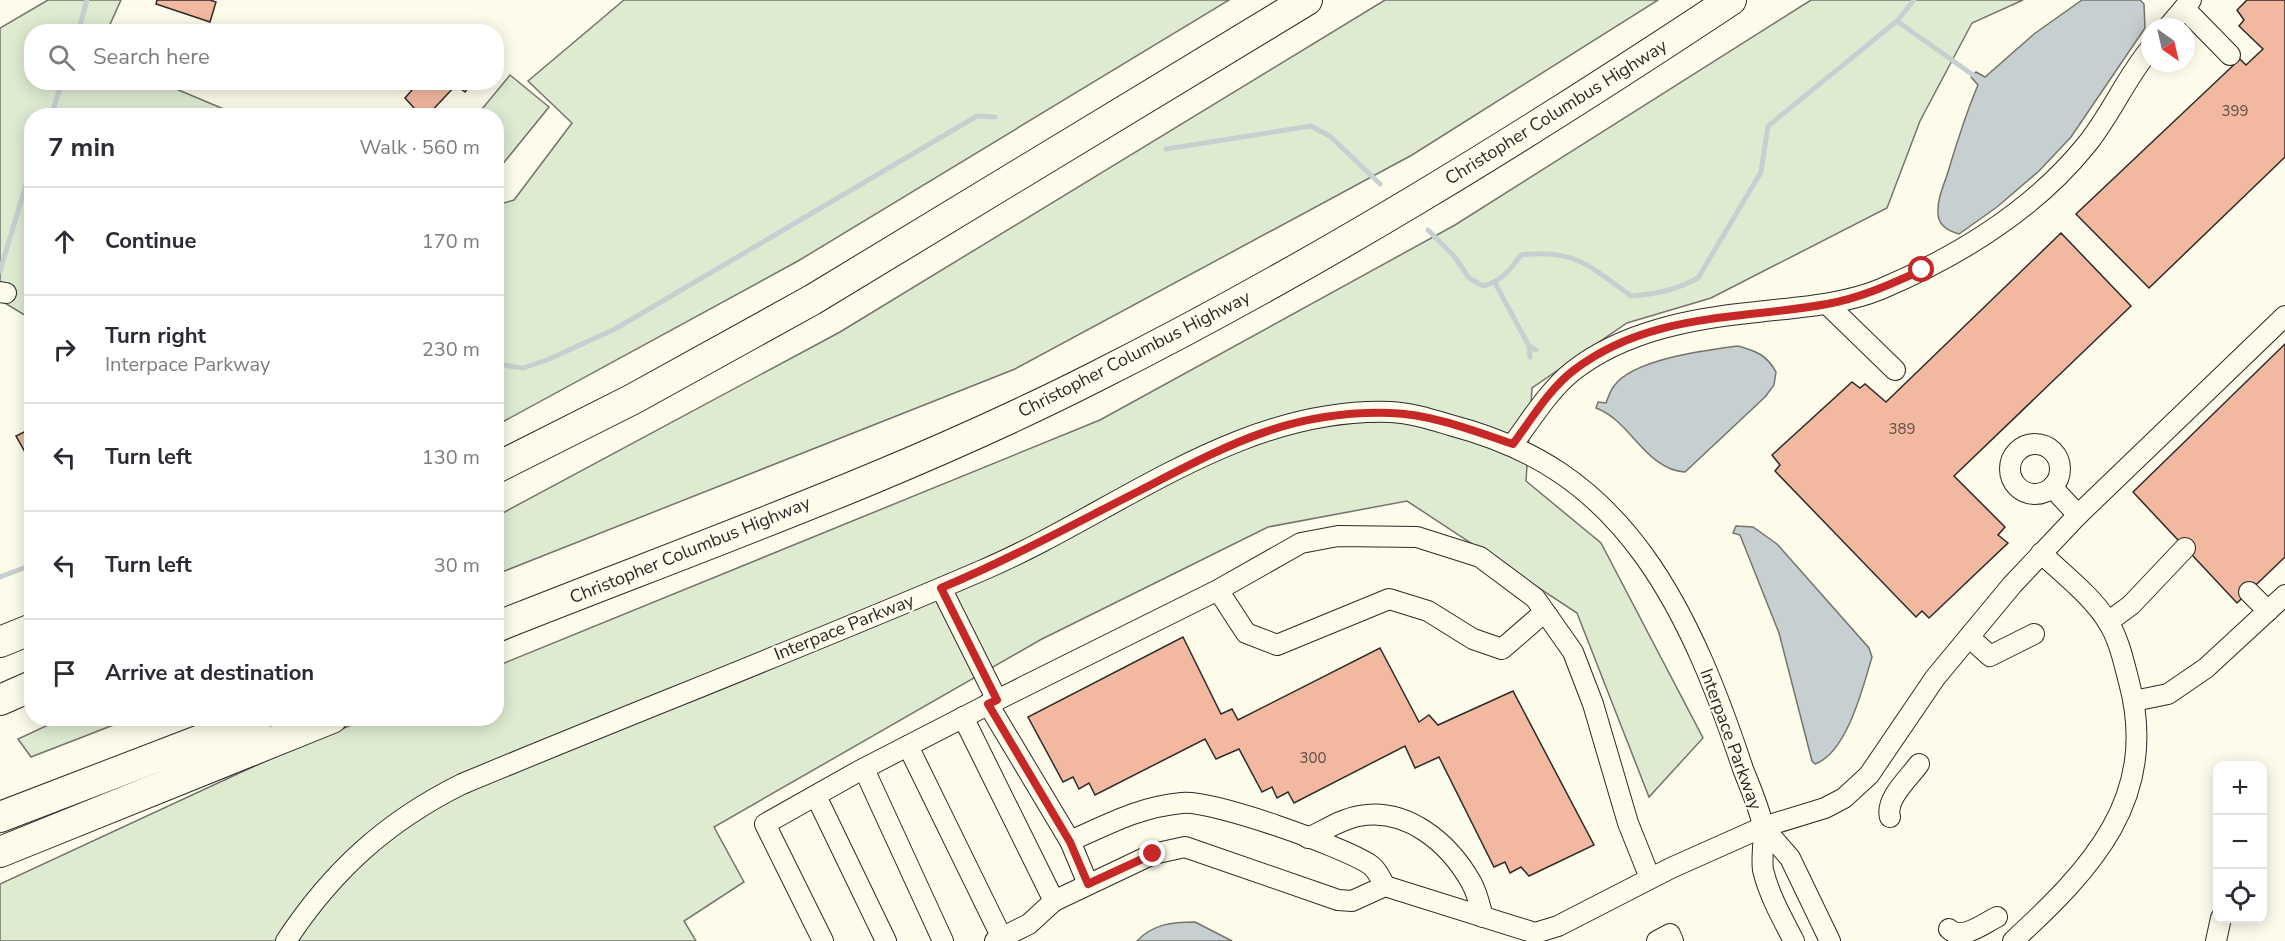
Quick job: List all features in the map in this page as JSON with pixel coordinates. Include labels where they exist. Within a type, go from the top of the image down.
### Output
[{"type":"highway","points":[[504,464],[633,399],[910,242],[1307,0]]},
{"type":"highway","name":"Christopher Columbus Highway","points":[[504,624],[853,486],[1093,379],[1325,254],[1542,124],[1731,0]]},
{"type":"highway","points":[[504,445],[633,399]]},
{"type":"highway","points":[[504,640],[724,537]]},
{"type":"highway","points":[[0,642],[24,632]]},
{"type":"highway","points":[[0,700],[24,690]]},
{"type":"highway","points":[[0,817],[237,726]]},
{"type":"highway","points":[[0,853],[312,726]]},
{"type":"street","points":[[2176,18],[2188,4],[2230,55]]},
{"type":"street","points":[[1513,444],[1551,393],[1572,371],[1597,355],[1639,335],[1719,316],[1827,304],[1879,290],[1960,250],[2002,223],[2041,191],[2088,143],[2141,63]]},
{"type":"street","points":[[1827,304],[1895,370]]},
{"type":"street","points":[[1070,842],[1141,809],[1185,802],[1242,815],[1341,850],[1371,865],[1385,886],[1483,917],[1511,935],[1535,933],[1558,926],[1650,878],[1763,827],[1825,808],[1844,798],[1869,775],[1935,678],[2041,553],[2285,316]]},
{"type":"street","name":"Interpace Parkway","points":[[286,941],[300,920],[355,855],[406,815],[435,797],[989,567],[1209,453],[1275,426],[1298,420],[1368,413],[1414,415],[1513,444],[1549,464],[1581,486],[1607,510],[1661,581],[1714,683],[1763,827],[1762,867],[1774,903],[1794,941]]},
{"type":"street","points":[[2052,487],[2078,515]]},
{"type":"street","points":[[823,941],[765,824],[963,717],[1218,590],[1302,543],[1338,536],[1417,537],[1480,557],[1535,598],[1573,652],[1593,704],[1628,823],[1650,878]]},
{"type":"street","points":[[2108,622],[2131,604],[2186,548]]},
{"type":"street","points":[[2013,941],[2072,885],[2097,855],[2125,799],[2135,764],[2137,719],[2134,701],[2120,650],[2108,622],[2041,553]]},
{"type":"street","points":[[941,588],[993,702],[1070,842],[1088,884]]},
{"type":"street","points":[[1218,590],[1246,633],[1277,645],[1389,599],[1428,611],[1473,639],[1502,649],[1540,616],[1547,615]]},
{"type":"street","points":[[2249,592],[2268,610]]},
{"type":"street","points":[[2134,701],[2168,694],[2197,675],[2285,595]]},
{"type":"street","points":[[1969,637],[1990,656],[2034,634]]},
{"type":"street","points":[[963,717],[1054,901]]},
{"type":"street","points":[[908,746],[998,939],[1029,924],[1054,901],[1088,884],[1153,854],[1185,847],[1338,900],[1352,902],[1385,886]]},
{"type":"street","points":[[1890,817],[1888,810],[1891,802],[1919,764]]},
{"type":"street","points":[[864,769],[943,941]]},
{"type":"street","points":[[816,796],[886,941]]},
{"type":"street","points":[[1308,838],[1360,816],[1383,815],[1422,826],[1446,849],[1472,883],[1483,917]]},
{"type":"street","name":"Interpace Parkway","points":[[1763,827],[1790,858],[1830,941]]},
{"type":"street","points":[[1949,929],[1954,934],[1961,934],[1997,917]]},
{"type":"street","points":[[2216,941],[2220,923]]},
{"type":"street","points":[[1657,941],[1670,934],[1673,941]]},
{"type":"green space","points":[[48,0],[121,0],[110,24],[24,24],[24,90],[179,90],[221,108],[24,108],[24,315],[0,300],[0,28]]},
{"type":"green space","points":[[624,0],[1229,0],[798,261],[504,421],[504,203],[514,200],[572,123],[528,81]]},
{"type":"green space","points":[[1385,0],[1658,0],[1412,155],[1015,369],[504,571],[504,512],[840,332]]},
{"type":"green space","points":[[1811,0],[2023,0],[1972,23],[1920,121],[1887,208],[1711,298],[1627,323],[1532,388],[1526,481],[1601,543],[1703,738],[1649,797],[1577,613],[1407,501],[1268,527],[1040,640],[714,827],[744,882],[684,921],[696,941],[0,941],[0,884],[298,746],[349,726],[504,726],[504,663],[1100,420],[1455,225]]},
{"type":"green space","points":[[510,75],[549,107],[504,162],[504,108],[483,108],[498,90],[504,90],[504,82]]},
{"type":"green space","points":[[46,726],[111,726],[31,757],[18,739]]},
{"type":"shaded area","points":[[2082,0],[2140,0],[2144,4],[2145,18],[2141,18],[2141,34],[2071,137],[2039,171],[1997,207],[1959,234],[1942,224],[1938,217],[1938,208],[1941,192],[1978,85],[1971,77],[1976,72],[1985,77],[2034,34]]},
{"type":"shaded area","points":[[1738,346],[1756,352],[1769,361],[1776,372],[1774,385],[1765,397],[1685,472],[1659,463],[1619,423],[1596,408],[1598,402],[1606,403],[1613,388],[1637,369],[1672,357]]},
{"type":"shaded area","points":[[1736,526],[1753,527],[1777,544],[1869,648],[1872,657],[1845,733],[1836,747],[1815,764],[1812,761],[1779,633],[1740,535],[1733,533]]},
{"type":"shaded area","points":[[1195,922],[1232,941],[1137,941],[1143,935],[1163,925]]},
{"type":"building","points":[[157,0],[216,2],[210,22],[156,4]]},
{"type":"building","points":[[2247,0],[2285,0],[2285,157],[2149,288],[2076,214],[2240,59],[2246,65],[2263,49],[2239,26],[2244,20],[2237,10]]},
{"type":"building","points":[[412,90],[451,90],[434,108],[414,108],[405,98]]},
{"type":"building","points":[[2061,233],[2131,306],[1954,476],[2005,527],[1998,535],[2008,543],[1929,618],[1922,611],[1916,617],[1775,471],[1780,465],[1772,455],[1852,382],[1860,388],[1865,384],[1886,402]]},
{"type":"building","points":[[2285,344],[2285,557],[2237,603],[2133,492]]},
{"type":"building","points":[[24,432],[24,450],[16,436]]},
{"type":"building","points":[[1183,637],[1221,714],[1232,709],[1238,720],[1380,648],[1419,722],[1429,715],[1438,725],[1513,691],[1594,845],[1529,876],[1521,867],[1510,873],[1505,862],[1494,867],[1439,757],[1415,768],[1405,746],[1294,803],[1288,792],[1277,798],[1272,787],[1262,792],[1239,749],[1216,759],[1205,739],[1095,795],[1089,783],[1079,789],[1073,777],[1063,782],[1028,717]]},
{"type":"waterway","points":[[80,24],[87,0]]},
{"type":"waterway","points":[[1428,230],[1455,257],[1469,278],[1483,286],[1500,278],[1521,255],[1539,254],[1555,254],[1581,262],[1631,296],[1666,291],[1682,286],[1698,278],[1761,172],[1768,126],[1897,21],[1914,0]]},
{"type":"waterway","points":[[1897,21],[1973,75]]},
{"type":"waterway","points":[[54,108],[59,90]]},
{"type":"waterway","points":[[504,365],[523,368],[547,360],[615,329],[977,116],[995,117]]},
{"type":"waterway","points":[[1166,149],[1311,126],[1331,137],[1380,184]]},
{"type":"waterway","points":[[0,271],[24,192]]},
{"type":"waterway","points":[[1495,283],[1529,346],[1536,350]]},
{"type":"waterway","points":[[1529,346],[1530,357]]},
{"type":"waterway","points":[[0,577],[24,568]]},
{"type":"route","points":[[1153,854],[1088,884],[1070,842],[988,704],[997,700],[941,588],[989,567],[1209,453],[1275,426],[1298,420],[1390,412],[1414,415],[1482,433],[1513,444],[1551,393],[1572,371],[1597,355],[1639,335],[1719,316],[1827,304],[1879,290],[1922,270]]}]
